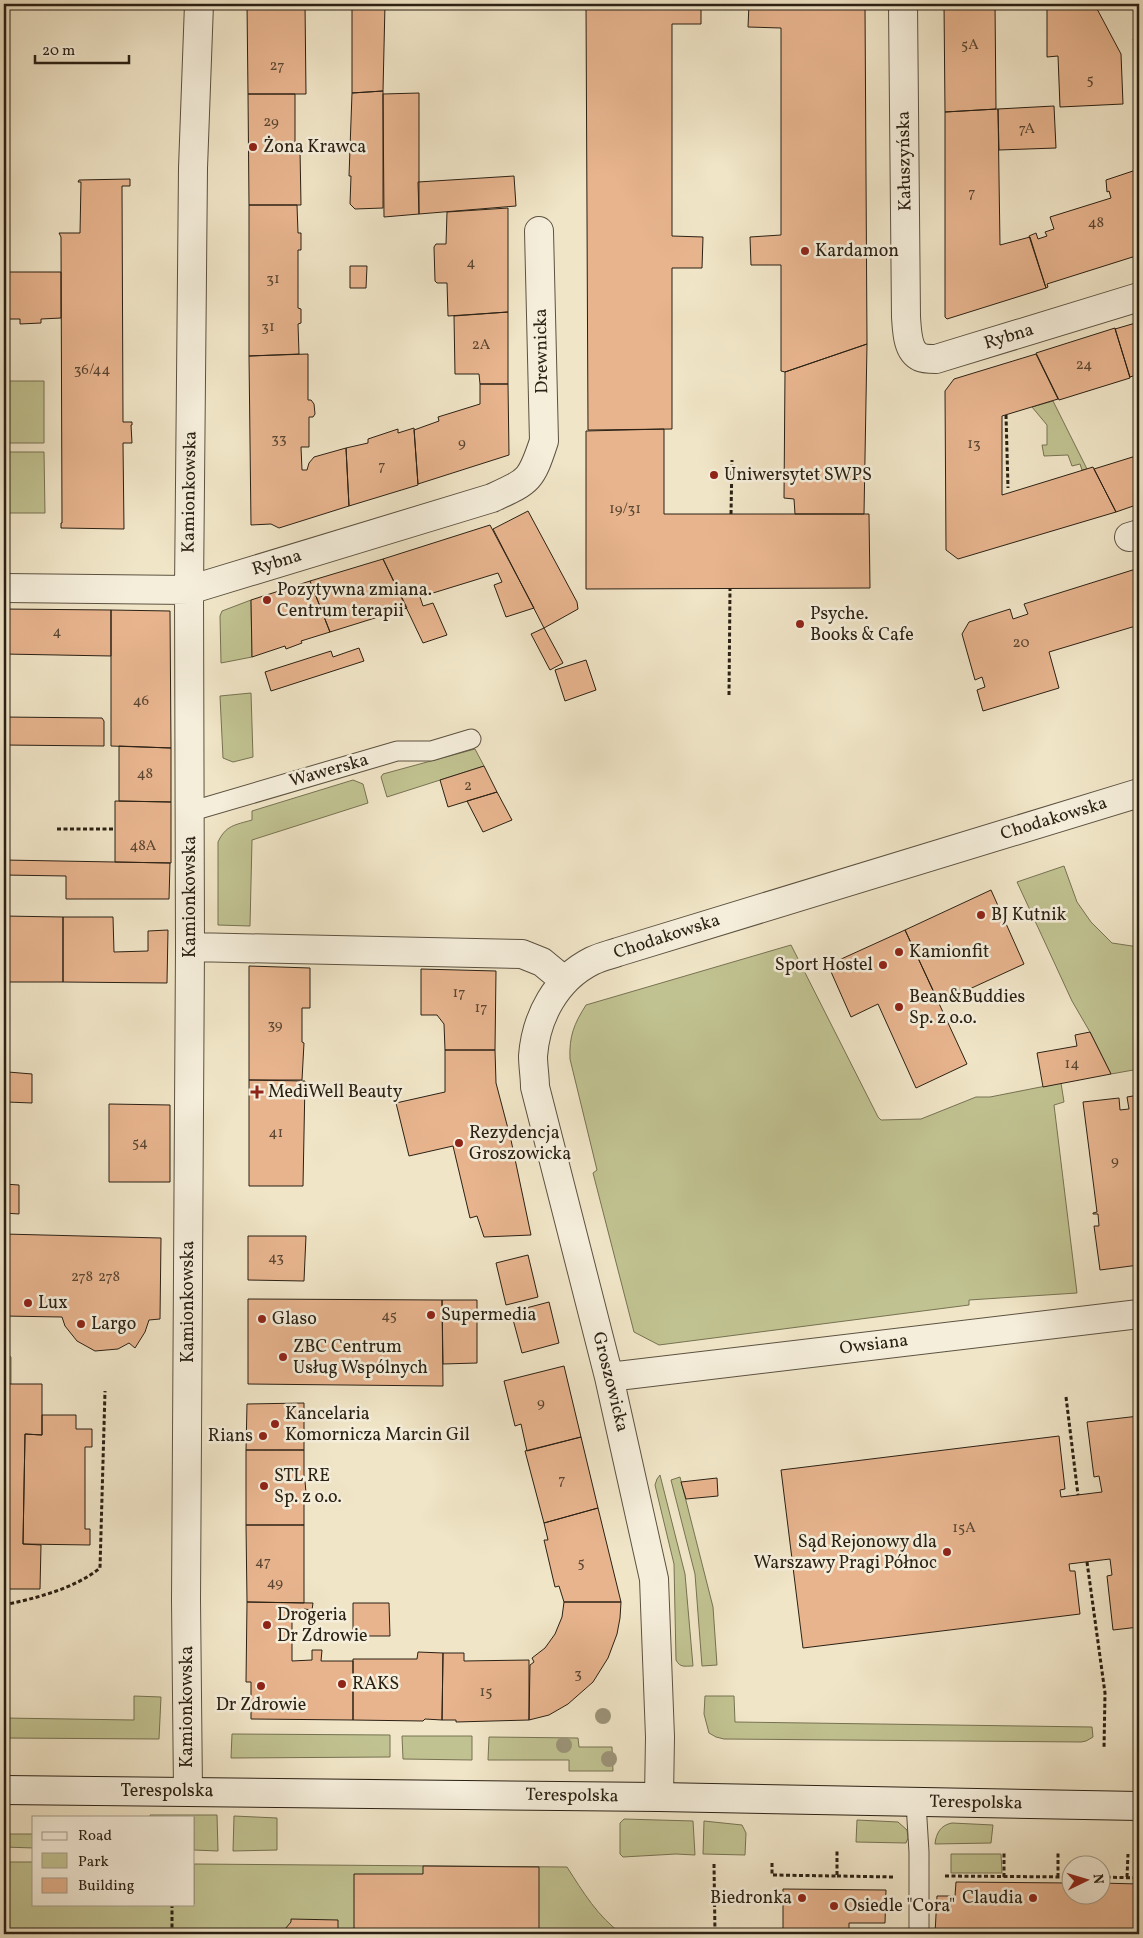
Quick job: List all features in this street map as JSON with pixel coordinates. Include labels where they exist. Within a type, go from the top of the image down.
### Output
[{"type":"street","name":"Kamionkowska","points":[[188,1791],[186,1600],[190,948],[188,590],[193,168],[198,4]]},
{"type":"street","name":"Kałuszyńska","points":[[904,4],[906,318]]},
{"type":"street","name":"Drewnicka","points":[[535,470],[544,441],[539,231]]},
{"type":"street","name":"Rybna","points":[[906,318],[912,351],[921,358],[936,359],[1139,297]]},
{"type":"street","name":"Rybna","points":[[4,588],[188,590],[492,498],[522,484],[535,470]]},
{"type":"street","name":"Chodakowska","points":[[565,981],[591,962],[618,952],[1139,793]]},
{"type":"street","points":[[190,948],[522,954],[542,962],[565,981]]},
{"type":"street","name":"Groszowicka","points":[[565,981],[547,1003],[537,1030],[533,1057],[535,1087],[609,1377],[654,1579],[660,1737],[659,1797]]},
{"type":"street","name":"Owsiana","points":[[609,1377],[1139,1314]]},
{"type":"street","name":"Terespolska","points":[[4,1790],[659,1797],[1139,1806]]},
{"type":"lane","name":"Wawerska","points":[[189,812],[397,751],[431,751],[471,739]]},
{"type":"lane","points":[[916,1803],[919,1934]]},
{"type":"path","points":[[1006,415],[1008,488]]},
{"type":"path","points":[[731,514],[732,460]]},
{"type":"path","points":[[729,695],[730,588]]},
{"type":"path","points":[[57,829],[115,829]]},
{"type":"path","points":[[4,1605],[53,1592],[91,1575],[100,1568],[105,1391]]},
{"type":"path","points":[[1066,1397],[1078,1495]]},
{"type":"path","points":[[1087,1562],[1105,1693],[1104,1749]]},
{"type":"path","points":[[837,1849],[837,1876]]},
{"type":"path","points":[[1004,1853],[1004,1877]]},
{"type":"path","points":[[772,1863],[772,1875],[1058,1877],[1058,1853]]},
{"type":"path","points":[[1127,1878],[1128,1854]]},
{"type":"path","points":[[714,1864],[715,1934]]},
{"type":"path","points":[[1110,1877],[1139,1878]]},
{"type":"path","points":[[172,1906],[172,1934]]},
{"type":"green space","points":[[4,381],[44,381],[44,443],[4,443]]},
{"type":"green space","points":[[1053,401],[1087,469],[1082,470],[1080,464],[1072,466],[1068,455],[1044,456],[1042,445],[1047,445],[1047,425],[1032,407]]},
{"type":"green space","points":[[4,452],[44,452],[45,513],[4,513]]},
{"type":"green space","points":[[251,600],[252,657],[221,663],[220,616],[222,611]]},
{"type":"green space","points":[[251,693],[253,757],[233,762],[223,758],[220,696]]},
{"type":"green space","points":[[475,749],[484,766],[387,797],[381,777],[383,774]]},
{"type":"green space","points":[[353,780],[363,784],[368,803],[252,840],[250,926],[218,925],[218,842],[224,832],[232,826],[252,820],[252,811]]},
{"type":"green space","points":[[1064,866],[1077,902],[1091,922],[1112,943],[1139,946],[1139,1069],[1111,1074],[1072,1001],[1017,882]]},
{"type":"green space","points":[[791,945],[881,1120],[921,1119],[976,1097],[990,1097],[1061,1083],[1064,1102],[1054,1105],[1077,1293],[969,1300],[969,1305],[659,1345],[634,1332],[593,1173],[597,1170],[570,1059],[571,1037],[575,1024],[586,1005]]},
{"type":"green space","points":[[4,1353],[11,1357],[11,1384],[4,1384]]},
{"type":"green space","points":[[660,1475],[685,1574],[693,1666],[681,1665],[676,1660],[674,1564],[655,1485]]},
{"type":"green space","points":[[680,1477],[713,1607],[717,1665],[702,1666],[695,1574],[671,1480]]},
{"type":"green space","points":[[134,1696],[161,1697],[159,1739],[4,1738],[4,1718],[134,1720]]},
{"type":"green space","points":[[705,1696],[734,1696],[735,1722],[1092,1727],[1093,1737],[1081,1742],[724,1739],[709,1733],[704,1714]]},
{"type":"green space","points":[[232,1734],[390,1735],[390,1757],[231,1758]]},
{"type":"green space","points":[[402,1736],[472,1736],[472,1760],[403,1759]]},
{"type":"green space","points":[[489,1737],[578,1738],[579,1747],[612,1747],[613,1771],[569,1771],[569,1760],[488,1760]]},
{"type":"green space","points":[[217,1815],[218,1851],[195,1850],[195,1816],[150,1816]]},
{"type":"green space","points":[[234,1816],[277,1818],[277,1850],[233,1851]]},
{"type":"green space","points":[[624,1819],[693,1821],[695,1855],[676,1854],[623,1857],[620,1854],[620,1823]]},
{"type":"green space","points":[[857,1820],[898,1822],[907,1830],[908,1838],[906,1843],[856,1842]]},
{"type":"green space","points":[[704,1821],[742,1825],[746,1833],[745,1855],[703,1854]]},
{"type":"green space","points":[[952,1823],[993,1825],[991,1843],[935,1844],[940,1830]]},
{"type":"green space","points":[[4,1834],[32,1834],[32,1848],[4,1847]]},
{"type":"green space","points":[[951,1854],[1001,1854],[1002,1873],[951,1873]]},
{"type":"green space","points":[[4,1862],[32,1862],[32,1906],[195,1906],[195,1864],[567,1867],[598,1912],[622,1934],[4,1934]]},
{"type":"building","points":[[247,4],[305,4],[306,94],[248,94]]},
{"type":"building","points":[[352,4],[385,4],[383,91],[352,93]]},
{"type":"building","points":[[586,4],[701,4],[701,24],[672,24],[672,236],[703,237],[702,268],[672,268],[672,429],[588,430]]},
{"type":"building","points":[[749,4],[865,4],[867,344],[785,372],[781,371],[781,265],[751,265],[750,237],[781,235],[781,28],[748,27]]},
{"type":"building","points":[[944,4],[995,4],[996,109],[945,112]]},
{"type":"building","points":[[1096,7],[1121,54],[1123,104],[1060,107],[1058,56],[1047,57],[1047,9]]},
{"type":"building","points":[[1139,35],[1139,50],[1133,39]]},
{"type":"building","points":[[383,91],[383,208],[355,209],[350,204],[351,176],[349,176],[352,93]]},
{"type":"building","points":[[419,93],[419,214],[384,217],[383,94]]},
{"type":"building","points":[[248,94],[295,94],[295,150],[300,150],[301,205],[249,205]]},
{"type":"building","points":[[1054,106],[1056,148],[999,150],[998,109]]},
{"type":"building","points":[[998,109],[1000,245],[1030,237],[1046,288],[947,319],[945,317],[945,112]]},
{"type":"building","points":[[1139,169],[1139,255],[1047,284],[1048,287],[1046,288],[1029,236],[1036,233],[1038,239],[1047,236],[1045,232],[1054,229],[1050,217],[1111,198],[1109,191],[1107,192],[1106,180]]},
{"type":"building","points":[[514,176],[516,206],[419,214],[418,182]]},
{"type":"building","points":[[130,179],[130,186],[122,186],[123,422],[132,422],[132,443],[123,443],[124,529],[61,528],[61,237],[59,233],[80,233],[81,182],[78,182],[79,180]]},
{"type":"building","points":[[249,205],[297,205],[298,233],[301,233],[301,250],[298,250],[298,308],[301,309],[301,323],[298,324],[299,354],[249,356]]},
{"type":"building","points":[[508,208],[508,312],[448,316],[447,283],[437,283],[435,281],[434,247],[436,244],[446,244],[447,212]]},
{"type":"building","points":[[350,266],[367,266],[366,288],[350,288]]},
{"type":"building","points":[[4,272],[61,272],[61,318],[41,319],[41,323],[20,324],[20,319],[4,319]]},
{"type":"building","points":[[508,312],[508,384],[480,384],[479,374],[455,374],[454,316]]},
{"type":"building","points":[[1139,322],[1139,374],[1130,377],[1115,329]]},
{"type":"building","points":[[1115,328],[1130,378],[1059,400],[1036,353]]},
{"type":"building","points":[[867,344],[864,514],[795,514],[794,499],[784,498],[785,372]]},
{"type":"building","points":[[308,354],[308,400],[311,400],[314,404],[315,414],[313,417],[309,417],[309,447],[301,447],[302,470],[307,470],[309,463],[314,457],[346,448],[349,506],[279,528],[271,524],[251,525],[249,356]]},
{"type":"building","points":[[1036,354],[1058,399],[1002,416],[1002,495],[1093,467],[1116,512],[958,559],[946,550],[945,391],[954,379]]},
{"type":"building","points":[[480,384],[508,384],[509,455],[418,484],[414,430],[439,421],[438,417],[480,404]]},
{"type":"building","points":[[414,428],[418,485],[349,506],[346,448],[368,443],[368,439],[398,429],[398,433]]},
{"type":"building","points":[[664,429],[664,514],[869,514],[870,588],[586,589],[586,431]]},
{"type":"building","points":[[1139,455],[1139,504],[1116,512],[1094,469]]},
{"type":"building","points":[[528,511],[577,602],[578,609],[544,628],[493,529]]},
{"type":"building","points":[[490,525],[534,608],[506,617],[494,585],[502,582],[498,573],[420,597],[423,606],[433,603],[447,635],[423,643],[383,559]]},
{"type":"building","points":[[383,559],[407,608],[330,632],[310,581]]},
{"type":"building","points":[[1139,568],[1139,625],[1049,652],[1059,688],[983,711],[977,690],[985,687],[982,677],[975,680],[962,634],[969,622],[1010,609],[1013,619],[1028,614],[1024,604]]},
{"type":"building","points":[[310,581],[330,632],[301,641],[302,643],[286,649],[285,646],[252,657],[251,600]]},
{"type":"building","points":[[4,609],[111,610],[111,656],[4,654]]},
{"type":"building","points":[[111,610],[170,611],[171,748],[111,746]]},
{"type":"building","points":[[544,628],[563,663],[550,670],[531,634]]},
{"type":"building","points":[[359,648],[364,661],[271,691],[265,672],[331,651],[333,657]]},
{"type":"building","points":[[586,660],[596,690],[565,701],[555,670]]},
{"type":"building","points":[[4,717],[102,718],[104,721],[104,746],[4,745]]},
{"type":"building","points":[[119,746],[171,748],[171,802],[119,801]]},
{"type":"building","points":[[484,766],[497,792],[448,807],[440,780]]},
{"type":"building","points":[[497,792],[512,820],[483,832],[467,801]]},
{"type":"building","points":[[115,801],[171,802],[171,863],[115,862]]},
{"type":"building","points":[[4,860],[170,863],[169,899],[66,899],[66,876],[4,875]]},
{"type":"building","points":[[991,890],[1024,964],[939,1003],[905,930]]},
{"type":"building","points":[[4,916],[63,917],[63,982],[4,982]]},
{"type":"building","points":[[63,917],[113,917],[114,952],[148,951],[148,931],[168,930],[167,983],[63,982]]},
{"type":"building","points":[[905,930],[967,1064],[916,1088],[878,1004],[851,1017],[828,965]]},
{"type":"building","points":[[249,966],[310,968],[310,1008],[302,1008],[302,1042],[304,1043],[302,1080],[249,1080]]},
{"type":"building","points":[[421,969],[496,971],[495,1050],[445,1050],[444,1024],[437,1015],[421,1015]]},
{"type":"building","points":[[4,982],[9,982],[7,1103],[4,1103]]},
{"type":"building","points":[[1090,1032],[1111,1074],[1043,1087],[1037,1053],[1077,1046],[1075,1035]]},
{"type":"building","name":"Rezydencja Groszowicka","points":[[445,1050],[495,1050],[496,1083],[511,1140],[531,1235],[484,1237],[477,1216],[470,1218],[453,1146],[409,1156],[396,1103],[445,1092]]},
{"type":"building","points":[[8,1072],[32,1074],[32,1103],[7,1102]]},
{"type":"building","points":[[249,1080],[305,1081],[303,1186],[249,1186]]},
{"type":"building","points":[[1139,1095],[1139,1265],[1100,1270],[1094,1226],[1099,1226],[1098,1214],[1093,1214],[1097,1212],[1083,1102],[1119,1098],[1120,1110],[1129,1109],[1127,1097]]},
{"type":"building","points":[[4,1103],[7,1103],[6,1132],[4,1132]]},
{"type":"building","points":[[109,1104],[170,1105],[170,1182],[109,1182]]},
{"type":"building","points":[[4,1184],[19,1185],[19,1214],[4,1213]]},
{"type":"building","points":[[4,1234],[161,1238],[160,1319],[149,1320],[145,1332],[135,1348],[129,1343],[118,1349],[95,1351],[77,1341],[65,1326],[62,1317],[4,1316]]},
{"type":"building","points":[[248,1236],[306,1236],[304,1281],[248,1280]]},
{"type":"building","points":[[528,1255],[538,1297],[506,1305],[496,1263]]},
{"type":"building","points":[[248,1299],[442,1300],[443,1386],[248,1384]]},
{"type":"building","points":[[442,1300],[477,1300],[477,1363],[443,1364]]},
{"type":"building","points":[[549,1302],[559,1343],[522,1353],[511,1312]]},
{"type":"building","points":[[564,1366],[581,1437],[527,1451],[521,1424],[515,1426],[504,1381]]},
{"type":"building","points":[[4,1384],[42,1384],[42,1435],[25,1434],[23,1544],[41,1545],[40,1589],[4,1589]]},
{"type":"building","points":[[304,1403],[304,1450],[246,1450],[247,1404]]},
{"type":"building","points":[[42,1415],[76,1415],[76,1429],[92,1429],[92,1447],[85,1447],[85,1529],[90,1529],[90,1545],[23,1544],[25,1434],[42,1435]]},
{"type":"building","points":[[1139,1416],[1139,1627],[1113,1630],[1107,1576],[1112,1575],[1110,1559],[1069,1564],[1070,1571],[1075,1571],[1080,1614],[803,1648],[781,1470],[1059,1436],[1065,1489],[1060,1490],[1061,1497],[1102,1492],[1099,1476],[1094,1477],[1087,1422]]},
{"type":"building","points":[[581,1437],[598,1508],[544,1523],[525,1451]]},
{"type":"building","points":[[246,1450],[304,1450],[306,1493],[304,1495],[304,1525],[246,1525]]},
{"type":"building","points":[[717,1478],[718,1496],[686,1499],[681,1482]]},
{"type":"building","points":[[598,1508],[621,1602],[564,1602],[559,1586],[555,1587],[544,1540],[548,1540],[544,1523]]},
{"type":"building","points":[[246,1525],[304,1525],[304,1603],[247,1602]]},
{"type":"building","points":[[247,1602],[313,1603],[312,1610],[304,1609],[304,1619],[292,1619],[292,1661],[312,1660],[312,1650],[322,1650],[321,1661],[353,1661],[353,1720],[251,1719],[251,1682],[246,1682]]},
{"type":"building","points":[[564,1602],[621,1602],[617,1634],[608,1658],[593,1682],[568,1704],[549,1715],[529,1720],[530,1665],[534,1662],[532,1658],[545,1648],[555,1634],[562,1617]]},
{"type":"building","points":[[353,1603],[389,1603],[390,1636],[353,1636]]},
{"type":"building","points":[[418,1652],[443,1653],[442,1720],[353,1720],[353,1659],[417,1659]]},
{"type":"building","points":[[443,1653],[464,1653],[464,1661],[529,1660],[529,1720],[456,1722],[456,1720],[442,1720]]},
{"type":"building","points":[[423,1866],[539,1867],[539,1934],[494,1934],[494,1930],[430,1930],[430,1934],[354,1934],[354,1874],[423,1874]]},
{"type":"building","points":[[956,1882],[1060,1883],[1060,1906],[1110,1906],[1110,1883],[1139,1884],[1139,1934],[935,1934],[937,1896],[955,1896]]},
{"type":"building","name":"Osiedle \"Cora\"","points":[[783,1889],[886,1890],[885,1923],[849,1923],[849,1934],[783,1934]]},
{"type":"building","points":[[291,1919],[338,1920],[338,1934],[290,1934],[285,1929],[291,1922]]},
{"type":"place","name":"Żona Krawca","points":[[253,147]]},
{"type":"place","name":"Kardamon","points":[[805,251]]},
{"type":"place","name":"Uniwersytet SWPS","points":[[714,475]]},
{"type":"place","name":"Pozytywna zmiana. Centrum terapii","points":[[267,600]]},
{"type":"place","name":"Psyche. Books & Cafe","points":[[800,624]]},
{"type":"place","name":"BJ Kutnik","points":[[981,915]]},
{"type":"place","name":"Kamionfit","points":[[899,952]]},
{"type":"place","name":"Sport Hostel","points":[[883,965]]},
{"type":"place","name":"Bean&Buddies Sp. z o.o.","points":[[899,1007]]},
{"type":"place","name":"MediWell Beauty","points":[[257,1092]]},
{"type":"place","name":"Rezydencja Groszowicka","points":[[459,1143]]},
{"type":"place","name":"Lux","points":[[28,1303]]},
{"type":"place","name":"Supermedia","points":[[431,1315]]},
{"type":"place","name":"Glaso","points":[[262,1319]]},
{"type":"place","name":"Largo","points":[[81,1324]]},
{"type":"place","name":"ZBC Centrum Usług Wspólnych","points":[[283,1357]]},
{"type":"place","name":"Kancelaria Komornicza Marcin Gil","points":[[275,1424]]},
{"type":"place","name":"Rians","points":[[263,1436]]},
{"type":"place","name":"STL RE Sp. z o.o.","points":[[264,1486]]},
{"type":"place","name":"Sąd Rejonowy dla Warszawy Pragi Północ","points":[[947,1552]]},
{"type":"place","name":"Drogeria Dr Zdrowie","points":[[267,1625]]},
{"type":"place","name":"RAKS","points":[[342,1684]]},
{"type":"place","name":"Dr Zdrowie","points":[[261,1686]]},
{"type":"place","name":"Biedronka","points":[[802,1898]]},
{"type":"place","name":"Claudia","points":[[1033,1898]]},
{"type":"place","name":"Osiedle \"Cora\"","points":[[834,1906]]}]
